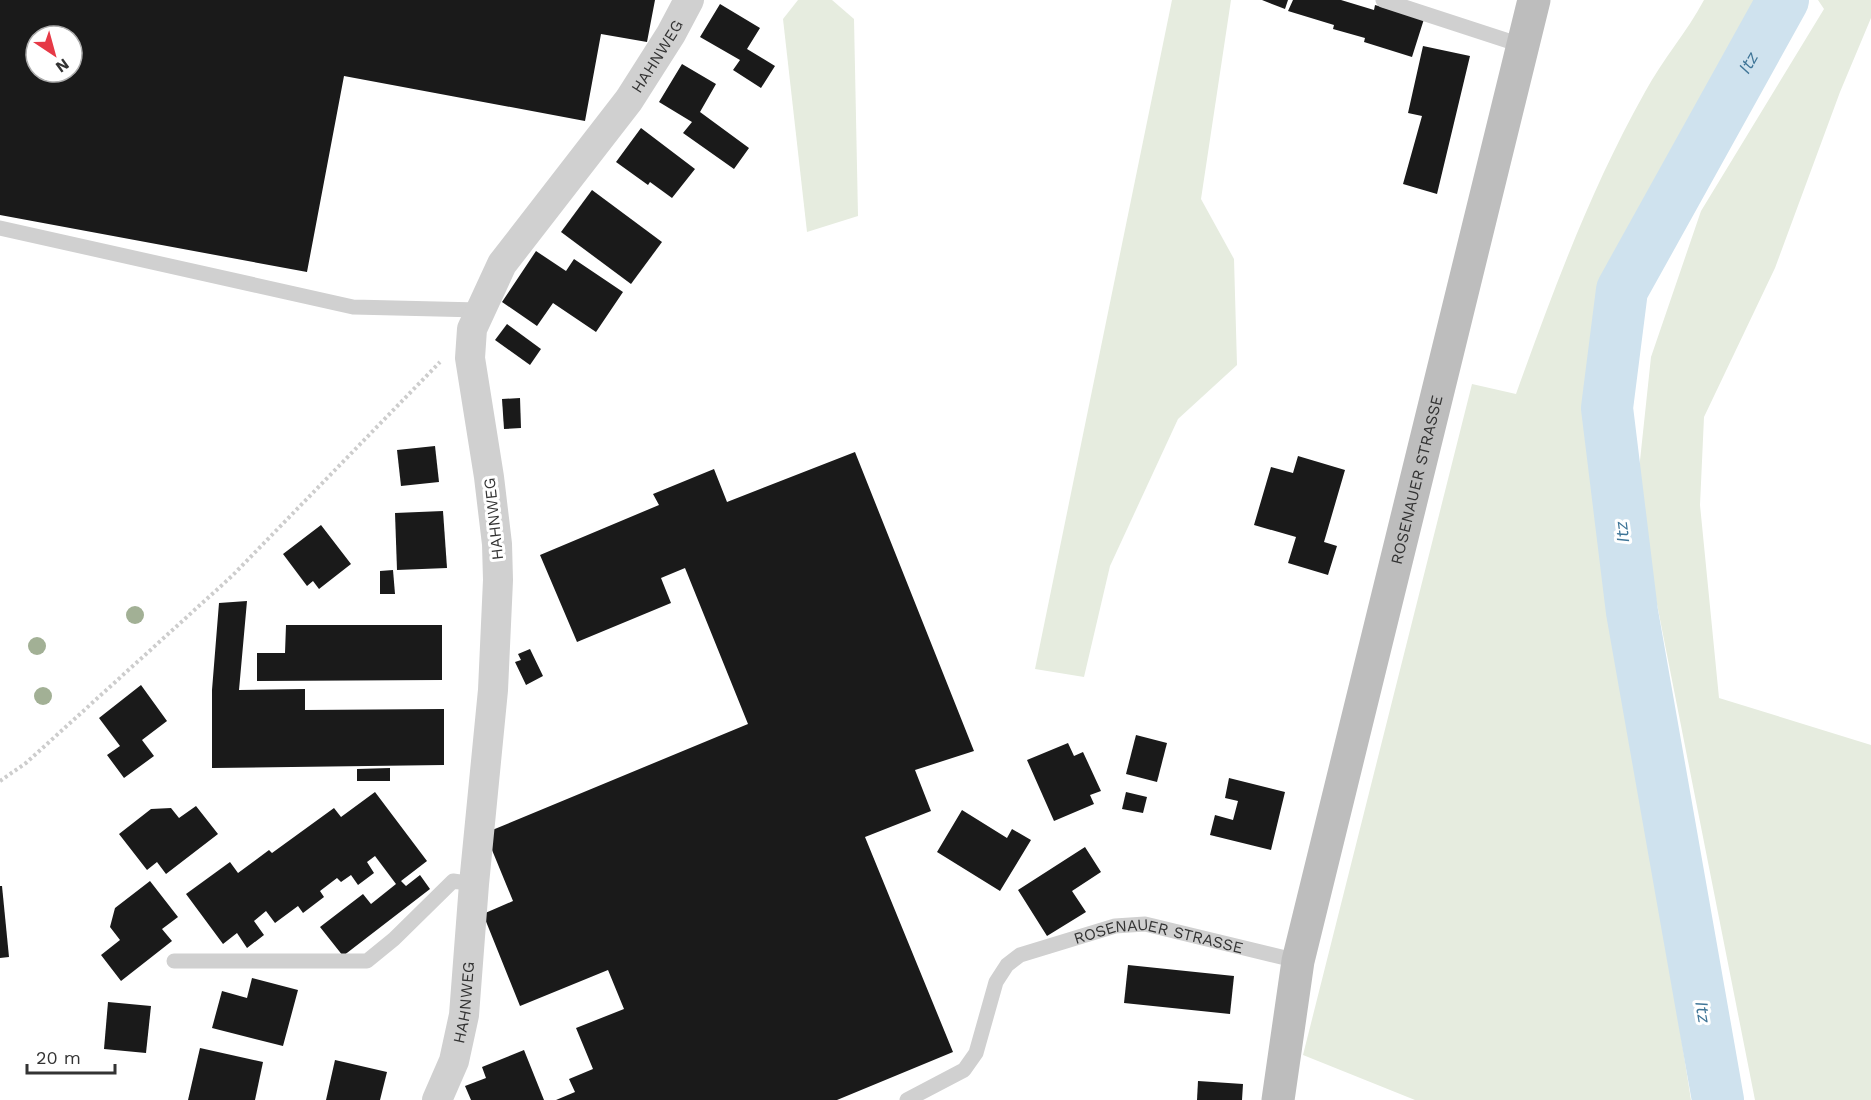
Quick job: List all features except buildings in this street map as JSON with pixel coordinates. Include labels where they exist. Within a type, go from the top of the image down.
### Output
[{"type":"street","name":"HAHNWEG","points":[[437,1100],[454,1061],[464,1015],[493,690],[498,580],[489,477],[470,358],[476,319],[502,264],[628,100],[689,0]]},
{"type":"street","name":"ROSENAUER STRASSE","points":[[1278,1100],[1298,961],[1534,0]]},
{"type":"lane","points":[[1383,0],[1524,46]]},
{"type":"lane","points":[[0,228],[353,307],[476,319]]},
{"type":"lane","points":[[174,961],[367,961],[394,939],[453,881],[474,884]]},
{"type":"lane","name":"ROSENAUER STRASSE","points":[[907,1100],[964,1070],[976,1053],[996,982],[1007,965],[1020,955],[1115,926],[1145,924],[1298,961]]},
{"type":"path","points":[[0,781],[26,764],[232,576],[476,319]]},
{"type":"shaded area","points":[[798,0],[832,0],[854,19],[858,216],[807,232],[783,19]]},
{"type":"shaded area","points":[[1172,0],[1231,0],[1201,199],[1234,259],[1237,365],[1178,419],[1110,566],[1084,677],[1035,669]]},
{"type":"shaded area","points":[[1704,0],[1769,0],[1656,179],[1597,318],[1582,409],[1691,1100],[1415,1100],[1303,1055],[1472,384],[1516,394],[1559,278],[1607,165],[1652,80]]},
{"type":"shaded area","points":[[1818,0],[1871,0],[1871,18],[1840,92],[1775,268],[1704,417],[1700,505],[1719,698],[1871,745],[1871,1100],[1755,1100],[1636,498],[1651,357],[1701,211],[1824,9]]},
{"type":"waterway","name":"Itz","points":[[1718,1100],[1632,612],[1607,408],[1622,290],[1783,0]]}]
